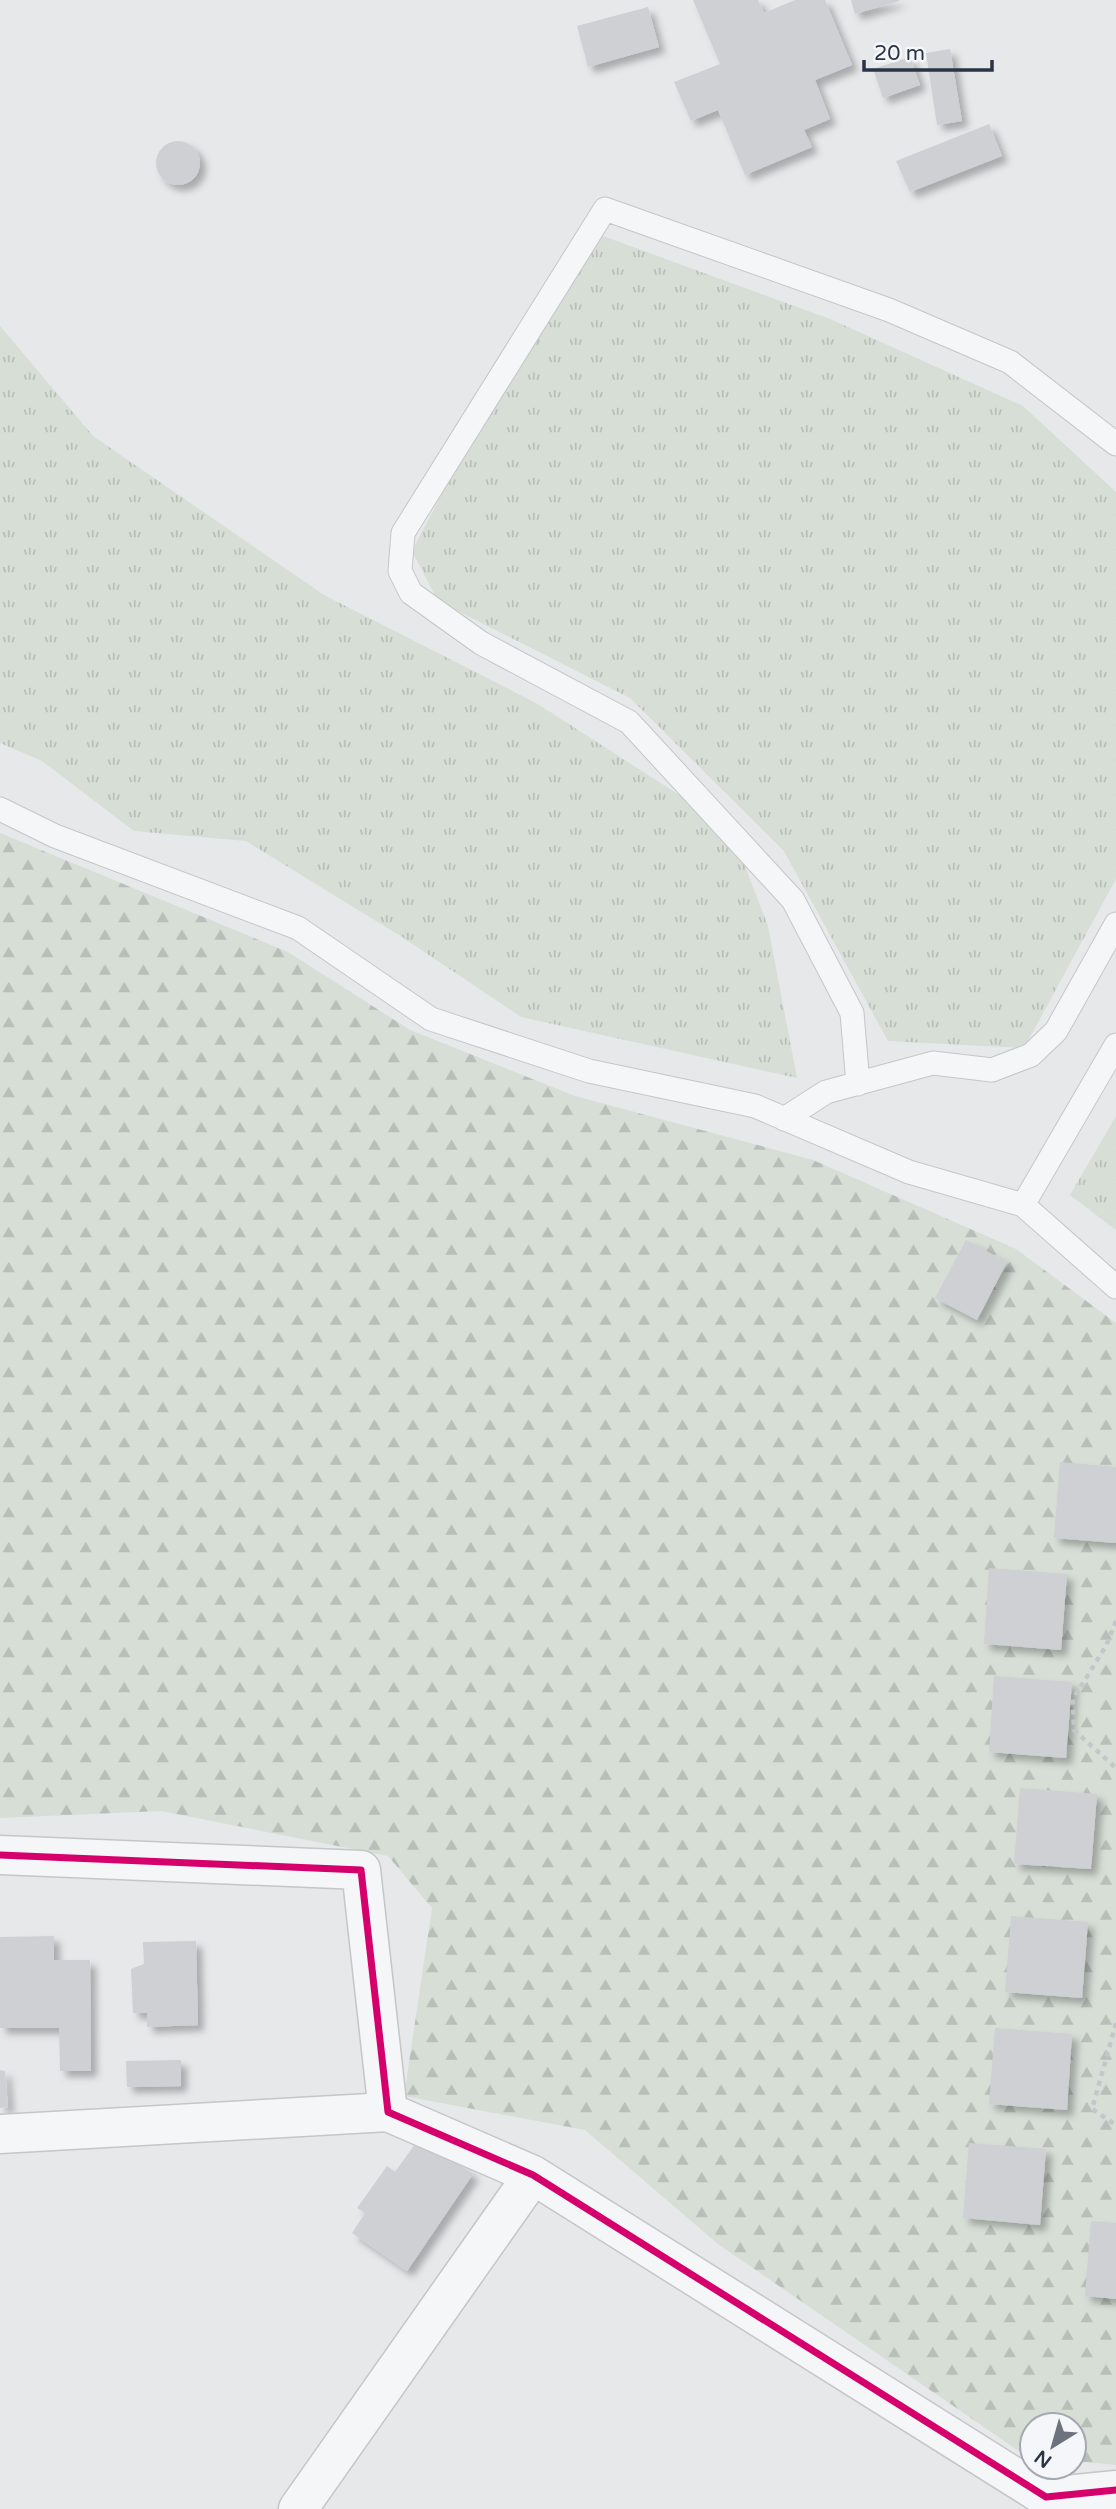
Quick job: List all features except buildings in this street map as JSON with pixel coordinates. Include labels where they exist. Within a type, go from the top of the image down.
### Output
[{"type":"street","points":[[0,1855],[361,1870],[388,2112]]},
{"type":"street","points":[[0,2134],[388,2112],[533,2175],[1046,2497],[1116,2490]]},
{"type":"street","points":[[298,2509],[533,2175]]},
{"type":"lane","points":[[858,1084],[852,1013],[793,900],[629,722],[481,643],[411,593],[400,571],[403,533],[605,209],[889,310],[1010,362],[1116,444]]},
{"type":"lane","points":[[0,809],[55,836],[298,929],[431,1019],[589,1071],[755,1106],[909,1172],[1023,1205],[1116,1287]]},
{"type":"lane","points":[[784,1119],[826,1092],[933,1063],[992,1070],[1031,1055],[1056,1031],[1116,924]]},
{"type":"lane","points":[[1023,1205],[1116,1045]]},
{"type":"path","points":[[1116,1621],[1106,1646],[1073,1699],[1074,1730],[1116,1768]]},
{"type":"path","points":[[1116,2023],[1092,2109],[1116,2125]]},
{"type":"green space","points":[[581,228],[830,319],[1023,406],[1116,492],[1116,879],[1024,1048],[888,1041],[784,851],[630,698],[438,601],[412,551]]},
{"type":"green space","points":[[0,326],[93,436],[324,595],[536,703],[698,807],[743,861],[768,926],[797,1078],[521,1017],[402,937],[246,841],[134,831],[42,761],[0,743]]},
{"type":"green space","points":[[0,833],[288,952],[410,1030],[575,1096],[813,1160],[1016,1249],[1116,1323],[1116,2465],[1088,2462],[1088,2411],[1018,2411],[1018,2450],[718,2244],[585,2130],[404,2096],[432,1908],[388,1856],[161,1811],[0,1818]]},
{"type":"green space","points":[[1116,1116],[1116,1230],[1070,1195]]},
{"type":"cycle path","points":[[0,1855],[361,1870],[388,2112],[533,2175],[1046,2497],[1116,2490]]}]
